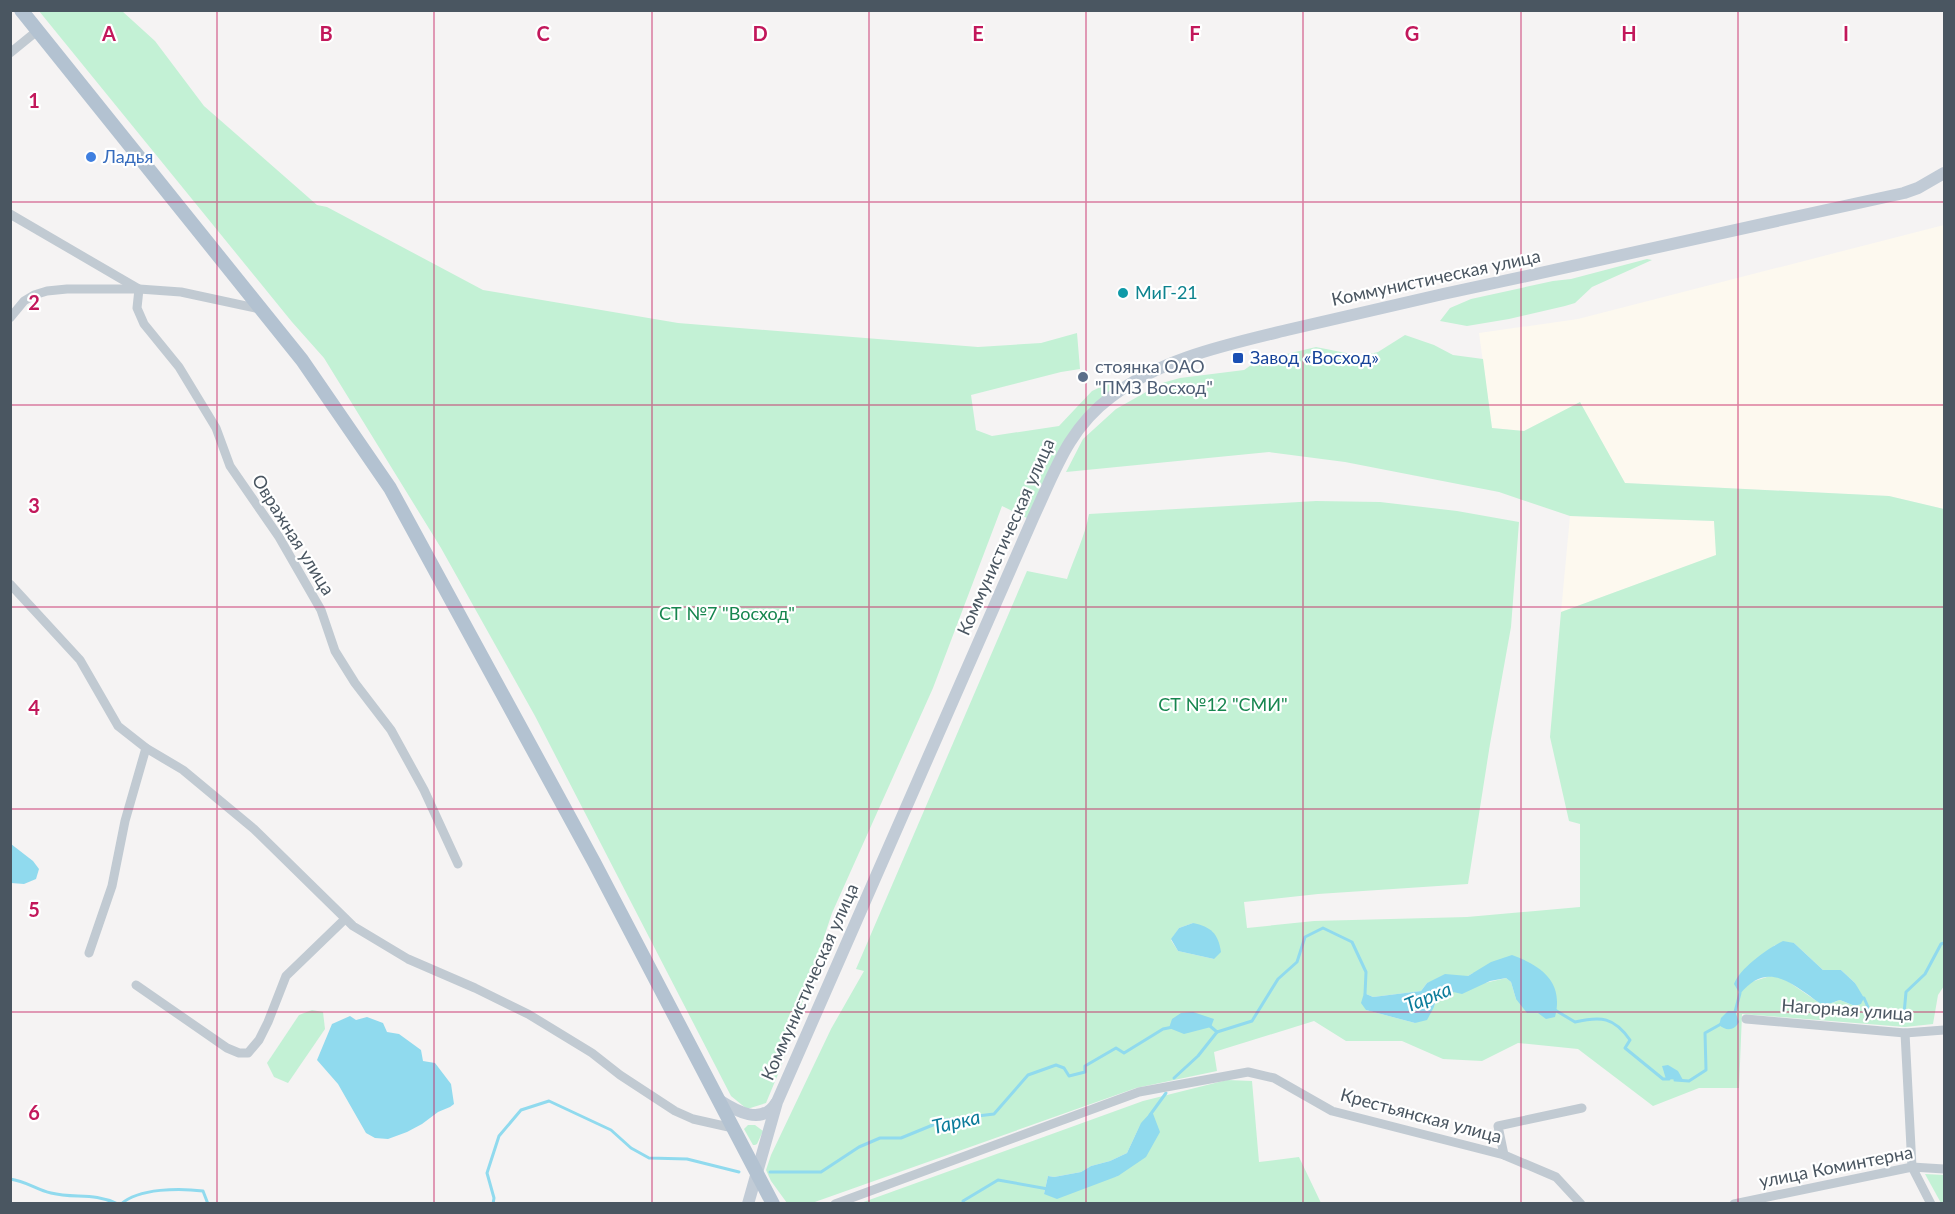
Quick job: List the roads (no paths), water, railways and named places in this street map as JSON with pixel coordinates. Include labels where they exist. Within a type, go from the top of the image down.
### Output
[{"type":"main road","points":[[21,10],[302,360],[390,488],[594,862],[732,1128],[774,1203]]},
{"type":"main road","name":"Коммунистическая улица","points":[[748,1203],[777,1102],[1056,465],[1078,427],[1106,401],[1126,386],[1197,353],[1366,311],[1904,193],[1918,189],[1944,173]]},
{"type":"main road","points":[[719,1100],[736,1111],[748,1115],[760,1115],[772,1109],[777,1102]]},
{"type":"street","points":[[10,53],[38,31]]},
{"type":"street","points":[[10,214],[139,289]]},
{"type":"street","points":[[10,318],[24,301],[47,291],[139,289],[181,292],[260,309]]},
{"type":"street","name":"Овражная улица","points":[[139,289],[137,308],[144,324],[179,367],[216,428],[230,466],[279,537],[321,610],[335,651],[355,683],[391,730],[424,790],[458,864]]},
{"type":"street","points":[[10,584],[80,660],[118,726],[146,748],[183,770],[254,829],[353,926],[408,959],[528,1014],[592,1053],[620,1075],[675,1111],[693,1119],[732,1128]]},
{"type":"street","points":[[89,953],[112,886],[124,821],[146,748]]},
{"type":"street","points":[[136,985],[227,1048],[239,1053],[248,1053],[259,1040],[268,1022],[286,976],[345,919]]},
{"type":"street","name":"Нагорная улица","points":[[1746,1019],[1905,1033],[1944,1030]]},
{"type":"street","points":[[1905,1033],[1912,1167],[1931,1203]]},
{"type":"street","name":"Крестьянская улица","points":[[835,1203],[1139,1092],[1248,1072],[1274,1078],[1332,1111],[1504,1155],[1556,1177],[1581,1203]]},
{"type":"street","points":[[1504,1155],[1497,1126],[1582,1108]]},
{"type":"street","name":"улица Коминтерна","points":[[1734,1203],[1912,1167],[1944,1169]]},
{"type":"water","points":[[11,844],[33,861],[39,869],[36,879],[24,884],[11,883]]},
{"type":"water","points":[[1193,923],[1209,929],[1216,936],[1221,952],[1214,959],[1178,951],[1171,939],[1179,928]]},
{"type":"water","points":[[1783,941],[1794,943],[1823,970],[1841,970],[1855,983],[1864,998],[1861,1004],[1855,1006],[1840,1000],[1822,1004],[1800,989],[1774,977],[1757,979],[1740,994],[1734,984],[1737,978],[1762,953]]},
{"type":"water","points":[[1512,955],[1533,964],[1548,977],[1556,994],[1555,1017],[1546,1019],[1538,1013],[1527,1013],[1516,999],[1511,982],[1506,978],[1490,981],[1462,994],[1449,991],[1438,994],[1427,1020],[1415,1023],[1366,1010],[1361,1003],[1364,993],[1373,997],[1421,991],[1427,983],[1445,974],[1468,976],[1491,962]]},
{"type":"water","points":[[1728,1011],[1735,1011],[1739,1022],[1730,1029],[1719,1025],[1721,1018]]},
{"type":"water","points":[[1193,1012],[1214,1019],[1211,1027],[1184,1034],[1169,1028],[1172,1019],[1181,1013]]},
{"type":"water","points":[[350,1016],[356,1020],[367,1017],[383,1023],[387,1032],[399,1034],[421,1050],[423,1061],[435,1063],[451,1084],[454,1104],[407,1132],[388,1139],[375,1138],[366,1133],[338,1084],[317,1060],[332,1024]]},
{"type":"water","points":[[1668,1065],[1678,1071],[1683,1080],[1666,1079],[1662,1066]]},
{"type":"water","points":[[1152,1111],[1160,1132],[1146,1157],[1118,1176],[1057,1199],[1044,1194],[1048,1176],[1081,1172],[1127,1153],[1141,1123]]},
{"type":"waterway","name":"Тарка","points":[[1210,1026],[1217,1032],[1252,1021],[1278,979],[1297,962],[1305,937],[1323,928],[1352,942],[1366,972],[1365,994]]},
{"type":"waterway","name":"Тарка","points":[[1860,998],[1864,998],[1872,1016],[1904,1014],[1906,992],[1925,974],[1941,944],[1944,943]]},
{"type":"waterway","name":"Тарка","points":[[1735,1012],[1740,993]]},
{"type":"waterway","name":"Тарка","points":[[1555,1010],[1575,1022],[1600,1019],[1612,1023],[1630,1040],[1625,1048],[1663,1079],[1669,1079]]},
{"type":"waterway","name":"Тарка","points":[[1675,1080],[1689,1081],[1706,1070],[1705,1033],[1721,1024]]},
{"type":"waterway","name":"Тарка","points":[[770,1172],[821,1172],[859,1147],[880,1138],[901,1138],[945,1120],[994,1114],[1028,1075],[1056,1065],[1064,1068],[1069,1076],[1085,1072],[1085,1066],[1116,1048],[1124,1053],[1163,1029],[1173,1027]]},
{"type":"waterway","points":[[1174,1078],[1198,1056],[1217,1032]]},
{"type":"waterway","points":[[1150,1115],[1166,1093]]},
{"type":"waterway","name":"Тарка","points":[[493,1204],[494,1198],[487,1173],[499,1136],[521,1110],[549,1101],[611,1130],[631,1148],[649,1158],[687,1159],[739,1172]]},
{"type":"waterway","points":[[10,1179],[51,1193],[100,1198],[118,1204]]},
{"type":"waterway","points":[[964,1204],[963,1201],[998,1180],[1048,1189]]},
{"type":"waterway","points":[[121,1204],[138,1195],[160,1190],[203,1191],[208,1204]]},
{"type":"place","name":"Ладья","points":[[91,157]]},
{"type":"place","name":"МиГ-21","points":[[1123,293]]},
{"type":"place","name":"Завод «Восход»","points":[[1238,358]]},
{"type":"place","name":"стоянка ОАО \"ПМЗ Восход\"","points":[[1083,377]]},
{"type":"park label","name":"СТ №7 \"Восход\"","points":[[727,614]]},
{"type":"park label","name":"СТ №12 \"СМИ\"","points":[[1223,705]]}]
